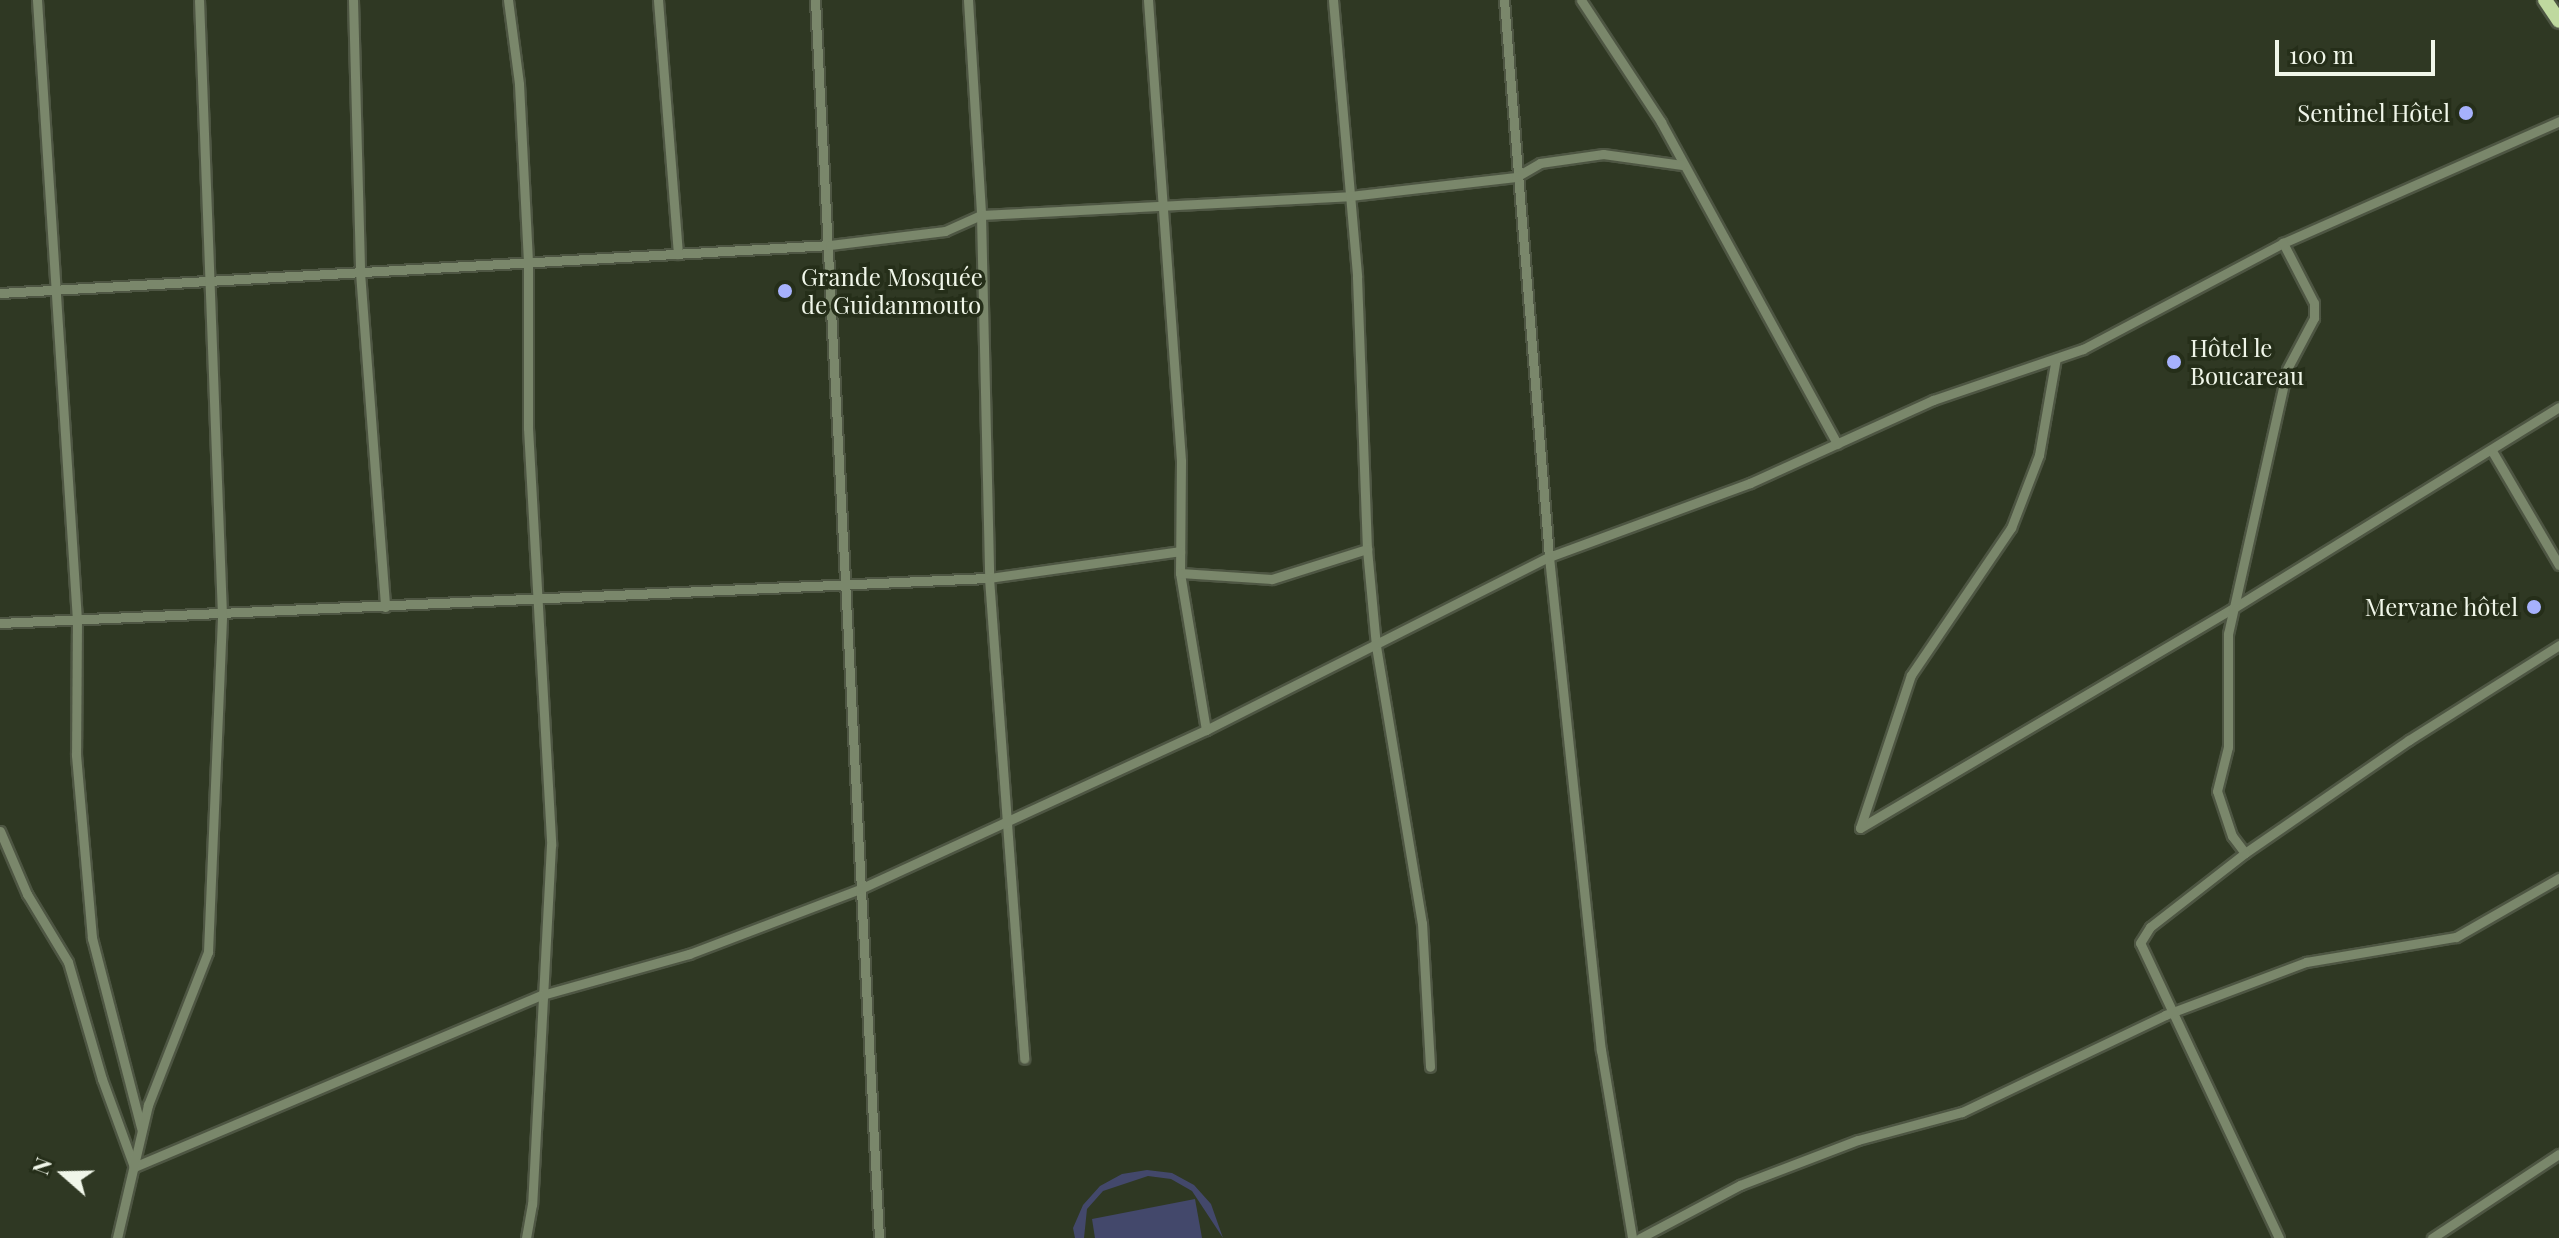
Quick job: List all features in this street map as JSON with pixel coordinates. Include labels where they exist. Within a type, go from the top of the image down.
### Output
[{"type":"main road","points":[[2545,0],[2559,21]]},
{"type":"street","points":[[37,0],[59,290],[77,620],[76,755],[92,938],[141,1129]]},
{"type":"street","points":[[117,1238],[141,1129],[208,952],[222,615],[199,0]]},
{"type":"street","points":[[353,0],[360,272],[385,607]]},
{"type":"street","points":[[508,0],[519,84],[528,262],[528,428],[551,845],[526,1238]]},
{"type":"street","points":[[658,0],[678,254]]},
{"type":"street","points":[[815,0],[879,1238]]},
{"type":"street","points":[[968,0],[981,215],[989,578],[1024,1059]]},
{"type":"street","points":[[1148,0],[1181,461],[1180,573],[1206,730]]},
{"type":"street","points":[[1333,0],[1350,196],[1367,549],[1376,646],[1422,923],[1430,1067]]},
{"type":"street","points":[[1504,0],[1549,557],[1601,1050],[1632,1238]]},
{"type":"street","points":[[1581,0],[1661,122],[1837,444]]},
{"type":"street","points":[[134,1167],[542,995],[689,954],[860,889],[1206,730],[1549,557],[1750,483],[1933,400],[2083,349],[2283,243],[2559,121]]},
{"type":"street","points":[[0,293],[208,278],[830,245],[945,231],[981,215],[1165,208],[1350,196],[1516,177],[1540,163],[1603,154],[1682,165]]},
{"type":"street","points":[[2245,853],[2232,836],[2217,791],[2228,747],[2226,668],[2232,609],[2256,526],[2263,465],[2287,369],[2314,318],[2314,303],[2283,243]]},
{"type":"street","points":[[2056,358],[2039,455],[2011,528],[1911,675],[1860,828],[2232,609],[2559,407]]},
{"type":"street","points":[[2492,451],[2559,565]]},
{"type":"street","points":[[1180,573],[1272,579],[1367,549]]},
{"type":"street","points":[[0,623],[989,578],[1180,551]]},
{"type":"street","points":[[2279,1238],[2141,937],[2245,853],[2409,740],[2559,645]]},
{"type":"street","points":[[0,831],[27,894],[68,962],[102,1079],[134,1167]]},
{"type":"street","points":[[1640,1238],[1740,1185],[1858,1140],[1962,1112],[2176,1011],[2306,962],[2456,937],[2559,878]]},
{"type":"street","points":[[2432,1238],[2559,1154]]},
{"type":"shaded area","points":[[1147,1170],[1172,1173],[1194,1185],[1211,1204],[1223,1238],[1192,1191],[1171,1179],[1148,1176],[1103,1191],[1087,1209],[1084,1238],[1075,1238],[1073,1228],[1083,1205],[1100,1186],[1122,1174]]},
{"type":"shaded area","points":[[1195,1199],[1202,1238],[1095,1238],[1092,1219]]},
{"type":"place","name":"Sentinel Hôtel","points":[[2466,113]]},
{"type":"place","name":"Grande Mosquée de Guidanmouto","points":[[785,291]]},
{"type":"place","name":"Hôtel le Boucareau","points":[[2174,362]]},
{"type":"place","name":"Mervane hôtel","points":[[2534,607]]}]
